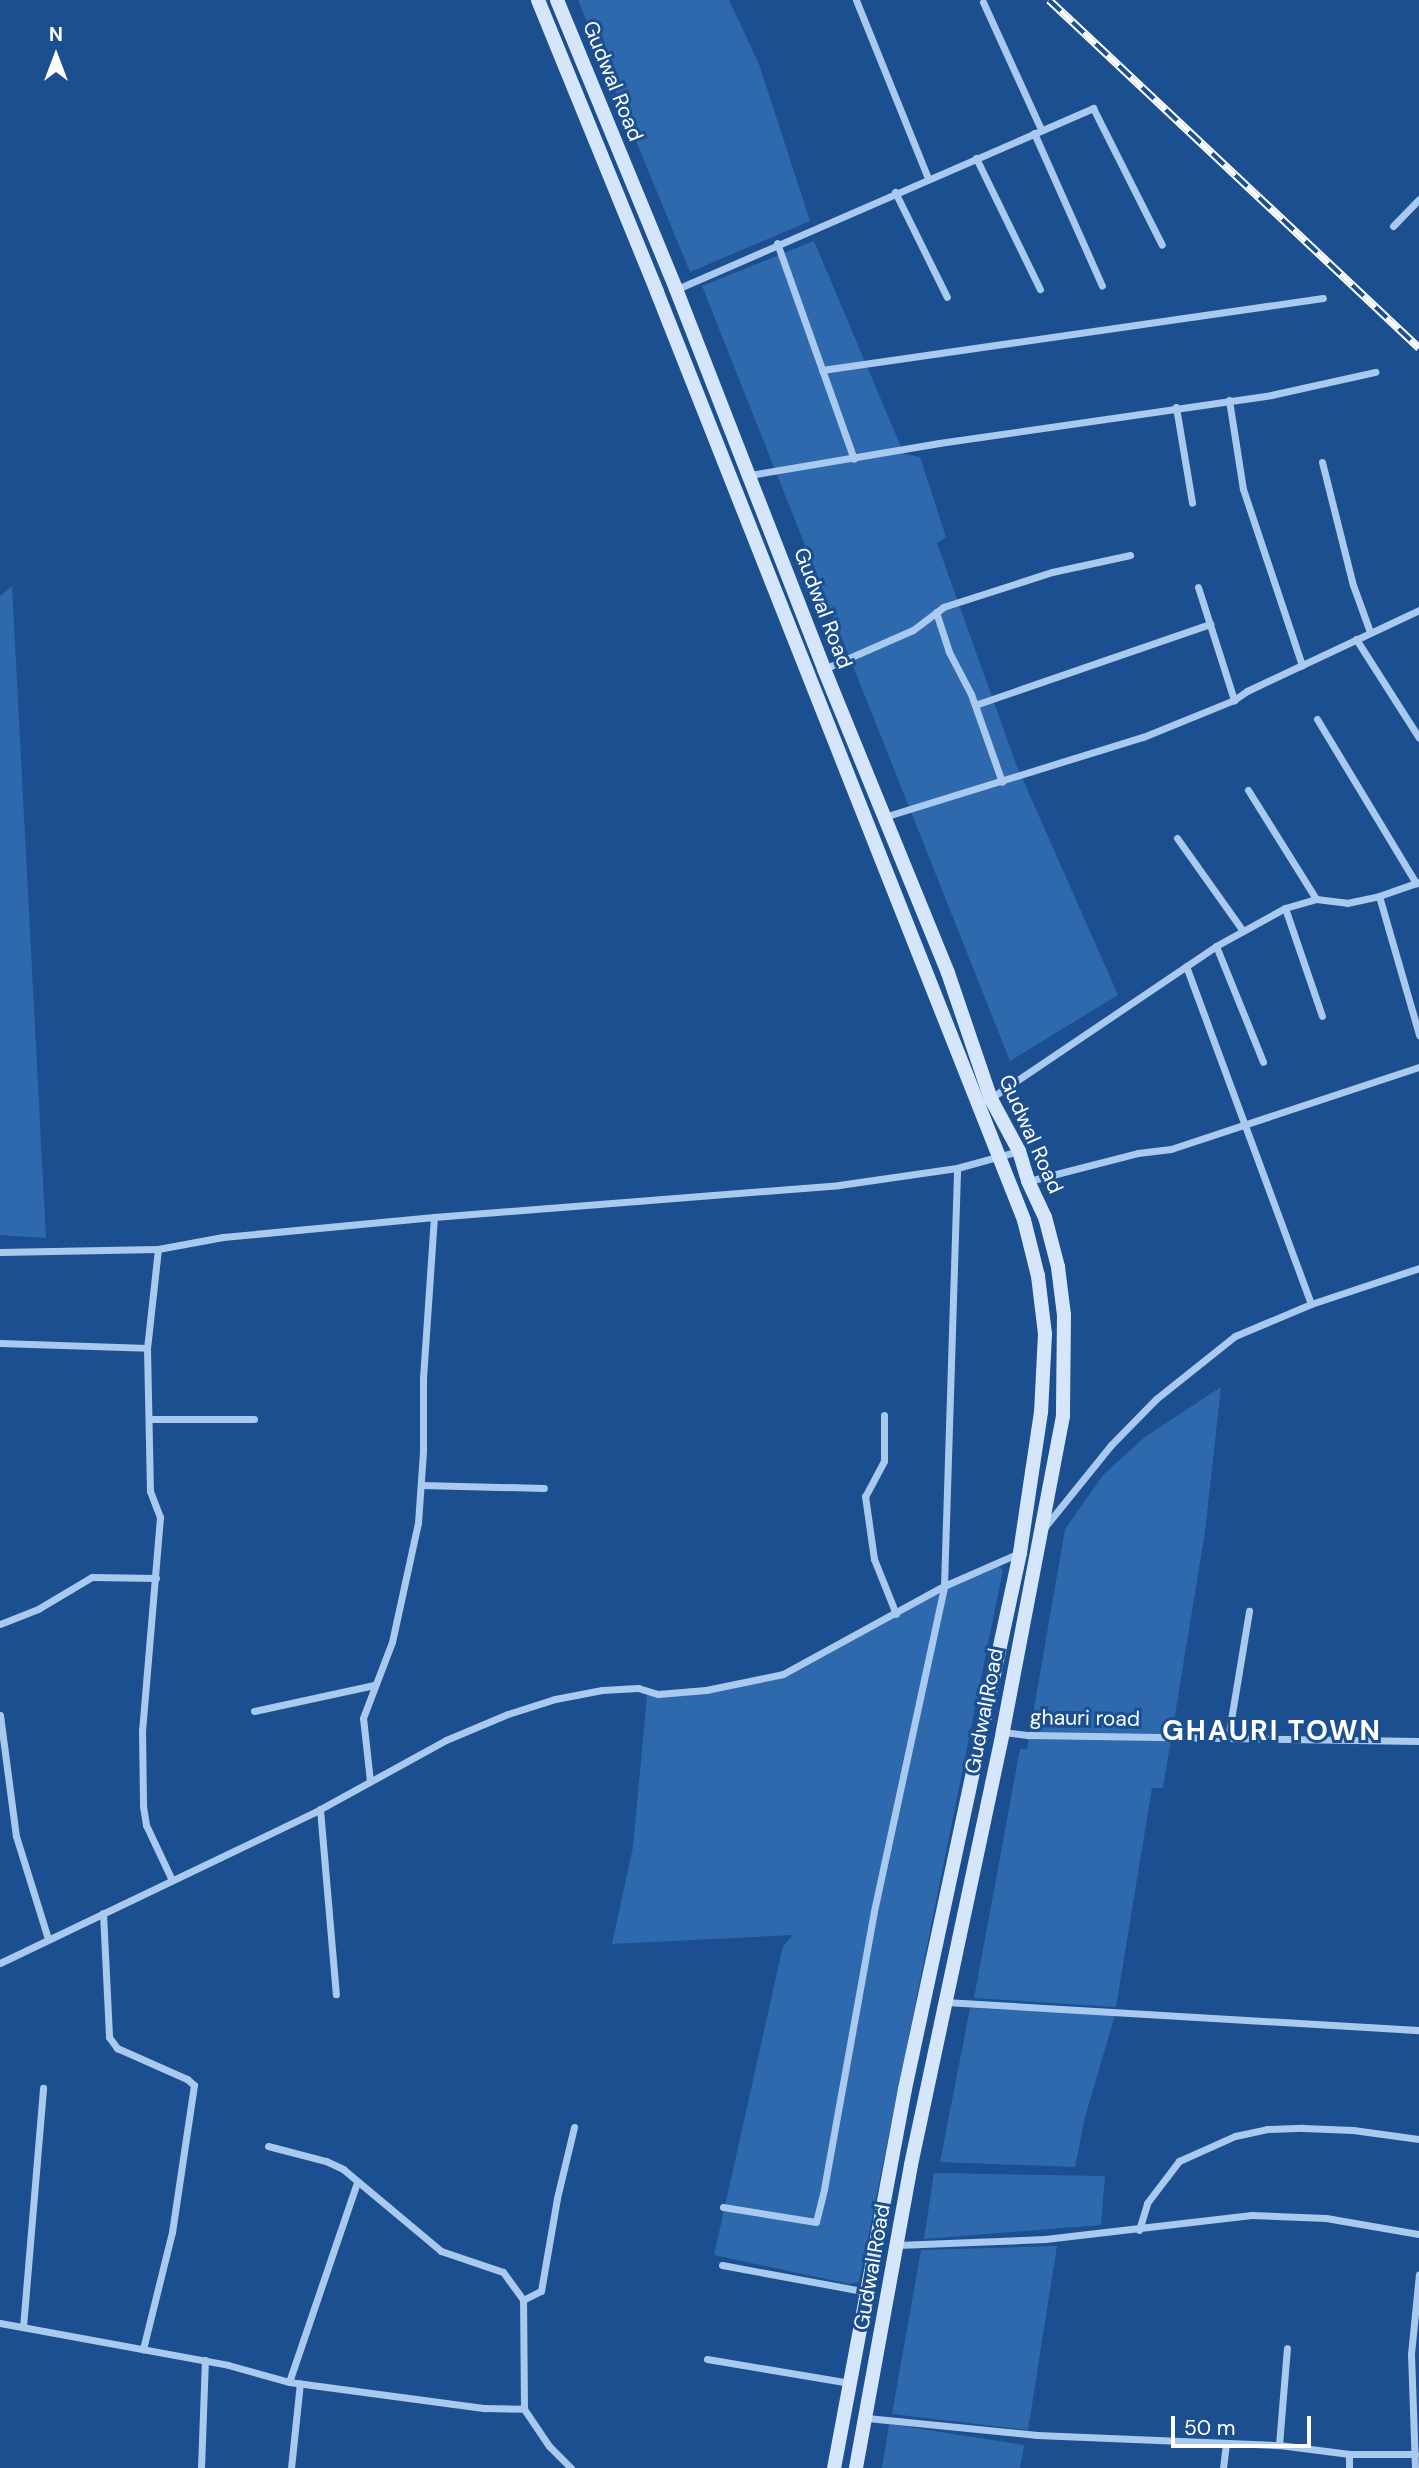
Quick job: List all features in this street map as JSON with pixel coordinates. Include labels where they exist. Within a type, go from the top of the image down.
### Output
[{"type":"main road","name":"Gudwal Road","points":[[538,0],[657,292],[1024,1220],[1038,1276],[1045,1334],[1041,1412],[1028,1550],[1003,1732],[944,2002],[856,2468]]},
{"type":"main road","name":"Gudwal Road","points":[[557,0],[676,289],[824,669],[948,973],[990,1099],[1019,1151],[1048,1230],[1058,1267],[1064,1315],[1063,1416],[1041,1531],[1028,1550],[905,2089],[834,2468]]},
{"type":"street","points":[[856,0],[928,178]]},
{"type":"street","points":[[982,2],[1102,286]]},
{"type":"street","points":[[676,289],[1093,108],[1162,245]]},
{"type":"street","points":[[976,158],[1040,289]]},
{"type":"street","points":[[895,192],[947,297]]},
{"type":"street","points":[[1393,226],[1419,199]]},
{"type":"street","points":[[777,243],[854,459]]},
{"type":"street","points":[[822,370],[1323,298]]},
{"type":"street","points":[[750,475],[939,443],[1271,395],[1375,372]]},
{"type":"street","points":[[1230,400],[1243,489],[1302,665]]},
{"type":"street","points":[[1176,407],[1192,503]]},
{"type":"street","points":[[1322,462],[1353,585],[1370,632]]},
{"type":"street","points":[[824,669],[913,630],[943,607],[1052,572],[1130,555]]},
{"type":"street","points":[[1198,587],[1234,700]]},
{"type":"street","points":[[884,817],[1143,737],[1234,700],[1419,610]]},
{"type":"street","points":[[936,612],[949,652],[975,705],[1002,782]]},
{"type":"street","points":[[975,705],[1210,624]]},
{"type":"street","points":[[1356,639],[1419,738]]},
{"type":"street","points":[[990,1099],[1216,946],[1285,908],[1316,899],[1347,903],[1379,897],[1418,883],[1317,719]]},
{"type":"street","points":[[1248,790],[1316,899]]},
{"type":"street","points":[[1177,838],[1243,930]]},
{"type":"street","points":[[1379,897],[1419,1035]]},
{"type":"street","points":[[1285,908],[1322,1016]]},
{"type":"street","points":[[1216,946],[1263,1062]]},
{"type":"street","points":[[1186,967],[1311,1304]]},
{"type":"street","points":[[1028,1181],[1138,1153],[1171,1149],[1419,1067]]},
{"type":"street","points":[[0,1252],[158,1249],[223,1237],[434,1217],[839,1185],[957,1168],[1019,1151]]},
{"type":"street","points":[[723,2207],[816,2222],[874,1911],[944,1586],[957,1168]]},
{"type":"street","points":[[370,1781],[363,1718],[392,1642],[406,1590],[418,1523],[423,1378],[434,1217]]},
{"type":"street","points":[[158,1249],[147,1348],[149,1491],[160,1517],[142,1730],[143,1806],[146,1825],[172,1880]]},
{"type":"street","points":[[1041,1531],[1111,1445],[1156,1399],[1235,1336],[1311,1304],[1419,1268]]},
{"type":"street","points":[[0,1343],[147,1348]]},
{"type":"street","points":[[884,1415],[884,1461],[865,1496],[874,1559],[896,1614]]},
{"type":"street","points":[[150,1419],[254,1419]]},
{"type":"street","points":[[421,1485],[544,1488]]},
{"type":"street","points":[[0,1963],[366,1786],[370,1781],[446,1740],[508,1714],[555,1699],[602,1690],[638,1688],[658,1694],[706,1690],[783,1674],[944,1586],[1028,1550]]},
{"type":"street","points":[[0,1624],[38,1609],[92,1577],[156,1578]]},
{"type":"street","points":[[1228,1738],[1249,1611]]},
{"type":"street","points":[[254,1711],[374,1685]]},
{"type":"street","points":[[0,1715],[16,1836],[48,1940]]},
{"type":"street","name":"ghauri road","points":[[1003,1732],[1028,1735],[1419,1741]]},
{"type":"street","points":[[320,1809],[336,1994]]},
{"type":"street","points":[[103,1913],[109,2037],[117,2048],[187,2079],[194,2085],[172,2232],[143,2349]]},
{"type":"street","points":[[944,2002],[1419,2030]]},
{"type":"street","points":[[23,2327],[43,2088]]},
{"type":"street","points":[[523,2300],[541,2291],[557,2197],[574,2127]]},
{"type":"street","points":[[1139,2230],[1147,2203],[1179,2161],[1235,2136],[1267,2129],[1303,2129],[1353,2130],[1419,2139]]},
{"type":"street","points":[[268,2146],[326,2161],[358,2182],[442,2251],[503,2272],[523,2300],[524,2409],[549,2446],[571,2468]]},
{"type":"street","points":[[289,2382],[358,2182]]},
{"type":"street","points":[[897,2245],[1045,2239],[1252,2215],[1326,2218],[1419,2234]]},
{"type":"street","points":[[722,2265],[867,2292]]},
{"type":"street","points":[[1415,2468],[1415,2354],[1419,2274]]},
{"type":"street","points":[[0,2323],[205,2360],[289,2382],[485,2408],[524,2409]]},
{"type":"street","points":[[1279,2445],[1287,2348]]},
{"type":"street","points":[[707,2359],[850,2383]]},
{"type":"street","points":[[201,2468],[205,2360]]},
{"type":"street","points":[[291,2468],[300,2383]]},
{"type":"street","points":[[867,2418],[1037,2435],[1279,2445],[1349,2454],[1415,2454]]},
{"type":"street","points":[[1223,2468],[1226,2443]]},
{"type":"street","points":[[1349,2454],[1349,2468]]},
{"type":"shaded area","points":[[578,0],[729,0],[759,64],[810,221],[690,272]]},
{"type":"shaded area","points":[[814,241],[904,454],[920,457],[946,537],[937,543],[1016,764],[1118,995],[1010,1061],[702,286]]},
{"type":"shaded area","points":[[12,586],[46,1238],[0,1235],[0,596]]},
{"type":"shaded area","points":[[1221,1387],[1205,1532],[1163,1788],[1152,1788],[1116,2007],[974,1998],[1020,1749],[1027,1749],[1065,1529],[1104,1474],[1145,1437]]},
{"type":"shaded area","points":[[994,1562],[1003,1570],[859,2282],[850,2284],[714,2255],[783,1946],[793,1935],[612,1944],[633,1847],[647,1695],[705,1691],[786,1672]]},
{"type":"shaded area","points":[[970,2008],[1115,2015],[1085,2117],[1075,2167],[940,2162]]},
{"type":"shaded area","points":[[934,2173],[1105,2176],[1101,2225],[924,2239]]},
{"type":"shaded area","points":[[1057,2246],[1028,2430],[892,2414],[921,2250]]},
{"type":"shaded area","points":[[889,2424],[1024,2445],[1020,2468],[882,2468]]},
{"type":"railway","points":[[1049,0],[1419,348]]},
{"type":"district","name":"GHAURI TOWN","points":[[1272,1731]]}]
